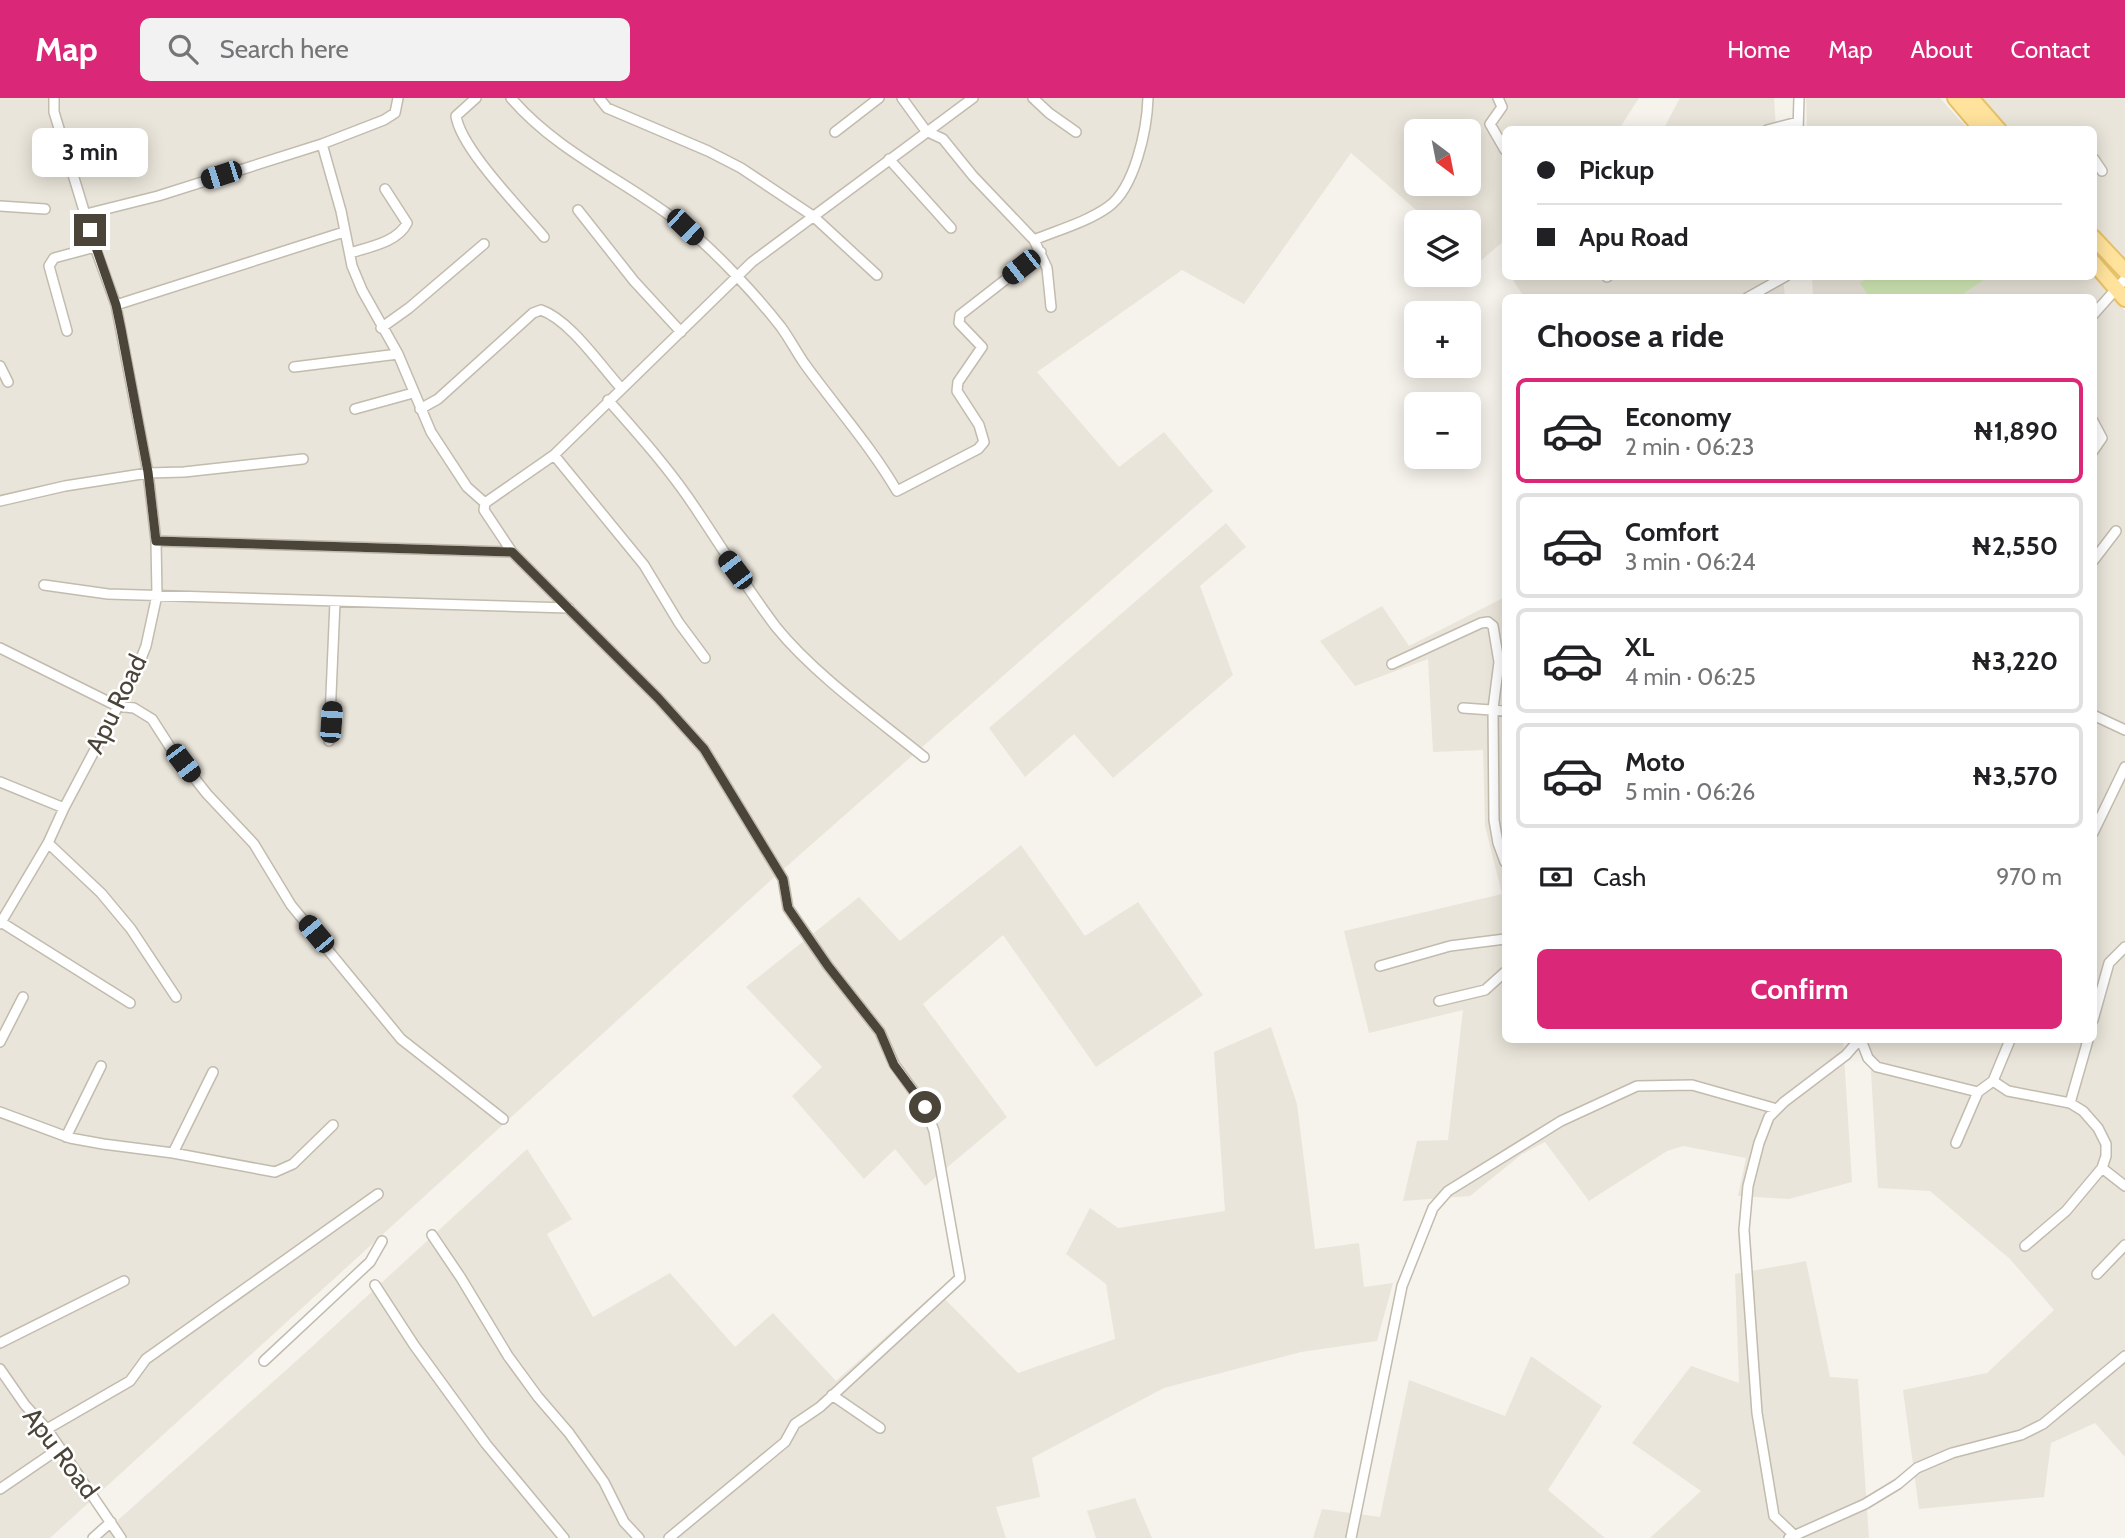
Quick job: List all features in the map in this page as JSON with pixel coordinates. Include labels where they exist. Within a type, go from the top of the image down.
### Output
[{"type":"main road","points":[[1955,98],[1979,126]]},
{"type":"main road","points":[[1971,98],[1996,126]]},
{"type":"main road","points":[[2097,241],[2125,271]]},
{"type":"main road","points":[[2097,266],[2122,289]]},
{"type":"street","name":"Apu Road","points":[[1,923],[48,843],[134,676],[146,646],[157,595],[156,541],[148,472],[116,305],[94,247],[54,112],[54,98]]},
{"type":"street","points":[[86,214],[158,196],[322,145],[384,120],[395,113],[398,98]]},
{"type":"street","points":[[477,98],[456,116],[457,123],[472,149],[544,237]]},
{"type":"street","points":[[511,98],[556,141],[685,227],[736,277],[782,328],[803,362],[877,457],[897,491],[978,449],[984,442],[979,425],[957,391],[958,382],[982,347],[959,323],[960,315],[1041,251]]},
{"type":"street","points":[[599,98],[607,108],[741,168],[813,215],[877,275]]},
{"type":"street","points":[[835,132],[879,98]]},
{"type":"street","points":[[902,98],[926,131],[943,139],[973,176],[1034,240],[1047,268],[1051,307]]},
{"type":"street","points":[[669,1538],[785,1443],[795,1424],[820,1407],[960,1278],[934,1131],[925,1107],[894,1065],[880,1032],[828,966],[788,908],[783,879],[704,749],[658,698],[512,552],[484,510],[485,503],[554,455],[736,277],[813,215],[973,98]]},
{"type":"street","points":[[1033,98],[1076,132]]},
{"type":"street","points":[[1034,240],[1091,216],[1118,198],[1138,163],[1148,98]]},
{"type":"street","points":[[1498,98],[1502,107],[1490,124],[1502,145]]},
{"type":"street","points":[[1798,126],[1799,98]]},
{"type":"street","points":[[322,145],[341,211],[352,267],[362,290],[398,354],[420,409],[451,466],[467,487],[485,503]]},
{"type":"street","points":[[890,159],[951,228]]},
{"type":"street","points":[[2097,164],[2102,171]]},
{"type":"street","points":[[350,253],[404,230],[407,223],[385,189]]},
{"type":"street","points":[[0,206],[45,209]]},
{"type":"street","points":[[578,210],[634,281],[681,332]]},
{"type":"street","points":[[116,305],[344,232]]},
{"type":"street","points":[[382,328],[484,244]]},
{"type":"street","points":[[67,331],[49,265],[54,258],[94,247]]},
{"type":"street","points":[[1754,294],[1779,280]]},
{"type":"street","points":[[2097,311],[2122,289]]},
{"type":"street","points":[[420,409],[438,399],[527,319],[541,310],[550,313],[569,329],[621,388]]},
{"type":"street","points":[[294,367],[398,354]]},
{"type":"street","points":[[0,366],[8,382]]},
{"type":"street","points":[[355,409],[413,393]]},
{"type":"street","points":[[608,400],[664,466],[778,629],[811,664],[924,757]]},
{"type":"street","points":[[2097,429],[2102,438],[2097,445]]},
{"type":"street","points":[[554,455],[615,533],[644,565],[705,658]]},
{"type":"street","points":[[0,501],[65,486],[148,472],[184,472],[303,459]]},
{"type":"street","points":[[2097,556],[2116,531]]},
{"type":"street","points":[[156,541],[512,552]]},
{"type":"street","points":[[44,585],[108,594],[569,608]]},
{"type":"street","points":[[329,741],[335,602]]},
{"type":"street","points":[[1392,664],[1460,632],[1488,622],[1493,626],[1499,662],[1493,709],[1494,820],[1502,854]]},
{"type":"street","points":[[0,648],[117,706],[134,708],[152,719],[207,794],[254,844],[291,905],[401,1039],[503,1119]]},
{"type":"street","points":[[1463,708],[1502,710]]},
{"type":"street","points":[[2097,717],[2125,730]]},
{"type":"street","points":[[2097,825],[2125,767]]},
{"type":"street","points":[[0,782],[64,808]]},
{"type":"street","points":[[48,843],[101,893],[131,929],[176,996]]},
{"type":"street","points":[[1,923],[130,1003]]},
{"type":"street","points":[[1380,965],[1450,946],[1502,939]]},
{"type":"street","points":[[2097,1006],[2109,964],[2125,947]]},
{"type":"street","points":[[1439,1002],[1485,990],[1502,975]]},
{"type":"street","points":[[0,1042],[23,997]]},
{"type":"street","points":[[1857,1043],[1769,1117],[1748,1186],[1744,1230],[1756,1413],[1774,1516],[1792,1536],[1865,1504],[1898,1484],[1917,1468],[1952,1453],[2021,1436],[2043,1424],[2125,1356]]},
{"type":"street","points":[[1861,1043],[1868,1058],[1877,1067],[1978,1092]]},
{"type":"street","points":[[1956,1143],[1978,1092],[1993,1081],[2009,1043]]},
{"type":"street","points":[[2070,1103],[2087,1043]]},
{"type":"street","points":[[66,1137],[100,1066]]},
{"type":"street","points":[[173,1153],[214,1072]]},
{"type":"street","points":[[1993,1081],[2008,1091],[2070,1103],[2083,1111],[2098,1128],[2106,1144],[2102,1168],[2066,1211],[2025,1246]]},
{"type":"street","points":[[1351,1538],[1402,1286],[1433,1208],[1448,1191],[1561,1121],[1637,1086],[1692,1085],[1777,1109]]},
{"type":"street","points":[[0,1112],[66,1137],[275,1172],[293,1164],[333,1125]]},
{"type":"street","points":[[2102,1168],[2125,1186]]},
{"type":"street","points":[[47,1429],[130,1381],[146,1359],[377,1194]]},
{"type":"street","points":[[432,1235],[508,1356],[569,1433],[604,1482],[624,1522],[639,1538]]},
{"type":"street","points":[[264,1361],[370,1262],[382,1241]]},
{"type":"street","points":[[2097,1274],[2125,1245]]},
{"type":"street","points":[[0,1343],[124,1281]]},
{"type":"street","points":[[375,1285],[414,1345],[486,1444],[564,1538]]},
{"type":"street","name":"Apu Road","points":[[1,1375],[47,1429],[121,1538]]},
{"type":"street","points":[[832,1395],[880,1429]]},
{"type":"street","points":[[0,1489],[60,1448]]},
{"type":"street","points":[[93,1538],[111,1522]]},
{"type":"shaded area","points":[[0,98],[1639,98],[1621,126],[1502,126],[1502,243],[1481,261],[1481,210],[1416,210],[1351,153],[1244,304],[1182,270],[1037,372],[1119,467],[1164,432],[1213,491],[770,881],[50,1538],[0,1538]]},
{"type":"shaded area","points":[[1680,98],[1774,98],[1776,126],[1665,126]]},
{"type":"shaded area","points":[[1806,98],[1940,98],[1965,126],[1807,126]]},
{"type":"shaded area","points":[[1981,98],[2125,98],[2125,263],[2097,231],[2097,126],[2006,126]]},
{"type":"shaded area","points":[[1513,280],[1783,280],[1785,294],[1522,294]]},
{"type":"shaded area","points":[[1812,280],[2097,280],[2125,311],[2125,1457],[2095,1423],[2051,1443],[2044,1497],[1919,1509],[1903,1390],[1987,1373],[2054,1310],[2010,1259],[1930,1191],[1878,1188],[1869,1043],[2097,1043],[2097,294],[1813,294]]},
{"type":"shaded area","points":[[1226,523],[1246,547],[1200,586],[1233,675],[1113,778],[1074,734],[1025,777],[989,728]]},
{"type":"shaded area","points":[[1502,599],[1502,894],[1485,826],[1483,750],[1433,752],[1428,659],[1355,686],[1320,641],[1382,606],[1409,646]]},
{"type":"shaded area","points":[[1021,845],[1085,936],[1138,902],[1203,995],[1096,1067],[1003,935],[923,1004],[1007,1117],[925,1186],[895,1149],[864,1179],[792,1096],[822,1067],[746,987],[859,897],[900,941]]},
{"type":"shaded area","points":[[1502,894],[1502,1043],[1843,1043],[1852,1182],[1789,1199],[1738,1196],[1746,1158],[1683,1146],[1667,1151],[1589,1201],[1545,1142],[1522,1154],[1470,1196],[1403,1201],[1417,1141],[1448,1140],[1463,1010],[1369,1033],[1344,931]]},
{"type":"shaded area","points":[[1271,1027],[1297,1104],[1315,1249],[1359,1243],[1364,1287],[1393,1283],[1377,1341],[1301,1352],[1164,1388],[1032,1458],[1040,1497],[996,1507],[1006,1538],[98,1538],[527,1149],[572,1219],[547,1234],[593,1317],[670,1273],[735,1347],[773,1313],[836,1381],[937,1291],[1018,1373],[1115,1339],[1106,1284],[1066,1254],[1090,1208],[1118,1228],[1225,1211],[1214,1052]]},
{"type":"shaded area","points":[[1806,1261],[1830,1377],[1858,1379],[1869,1538],[1650,1538],[1701,1491],[1632,1443],[1691,1366],[1739,1383],[1735,1274]]},
{"type":"shaded area","points":[[1531,1356],[1602,1406],[1548,1490],[1605,1538],[1313,1538],[1322,1509],[1380,1517],[1409,1380],[1505,1416]]},
{"type":"shaded area","points":[[1135,1498],[1152,1538],[1096,1538],[1087,1511]]},
{"type":"green space","points":[[1864,280],[1984,280],[1962,294],[1867,294],[1860,283]]},
{"type":"route","points":[[90,230],[116,305],[136,400],[156,541],[512,552],[658,698],[704,749],[783,879],[788,908],[828,966],[880,1032],[894,1065],[925,1107]]}]
